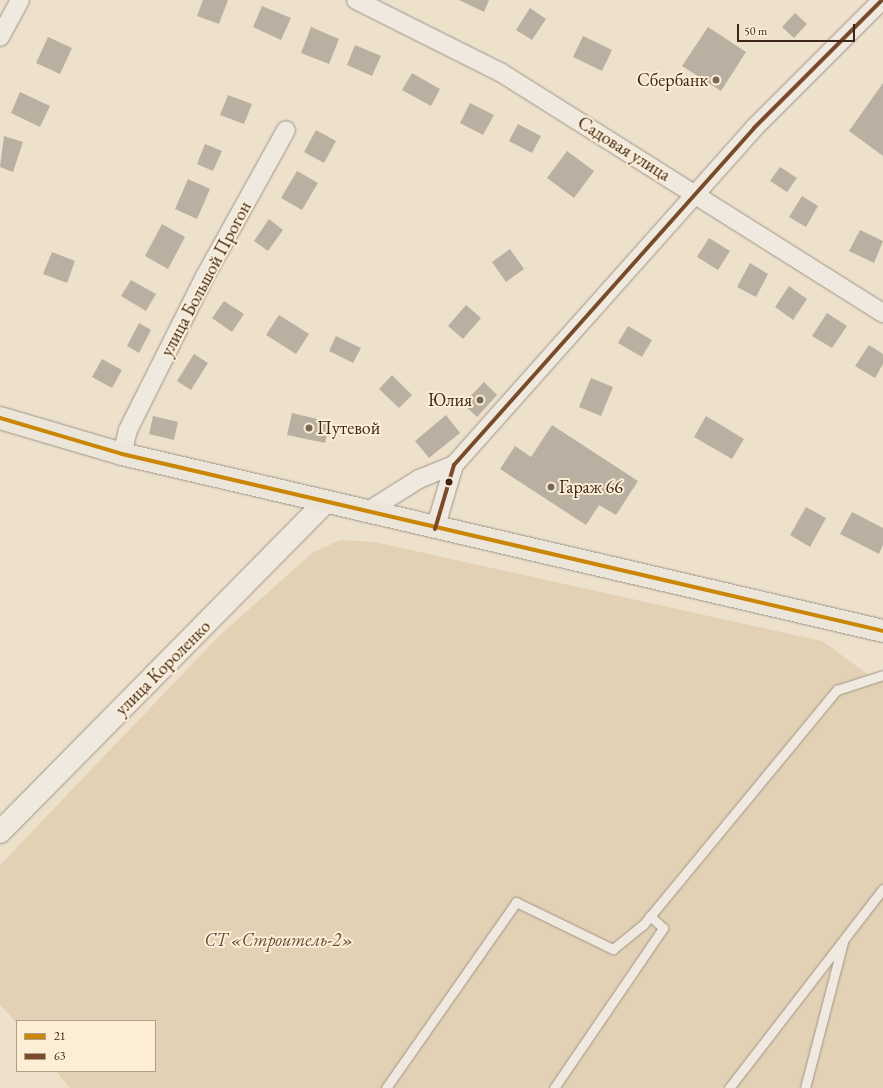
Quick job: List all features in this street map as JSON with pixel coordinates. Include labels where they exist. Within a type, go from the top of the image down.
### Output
[{"type":"main road","points":[[0,418],[122,454],[366,513],[883,631]]},
{"type":"street","points":[[0,37],[20,0]]},
{"type":"street","name":"Садовая улица","points":[[356,0],[500,72],[697,194],[883,313]]},
{"type":"street","points":[[435,528],[454,465],[697,194],[754,128],[882,0]]},
{"type":"street","name":"улица Большой Прогон","points":[[122,454],[128,430],[204,278],[286,130]]},
{"type":"street","points":[[366,513],[419,479],[454,465]]},
{"type":"street","name":"улица Короленко","points":[[0,832],[325,503]]},
{"type":"lane","points":[[386,1088],[516,902],[613,949],[650,916],[837,690],[883,676]]},
{"type":"lane","points":[[728,1088],[883,889]]},
{"type":"lane","points":[[554,1088],[663,928],[650,916]]},
{"type":"lane","points":[[805,1088],[844,940]]},
{"type":"green space","name":"СТ «Строитель-2»","points":[[340,540],[375,542],[822,641],[869,675],[883,680],[883,1088],[70,1088],[57,1072],[156,1072],[156,1020],[16,1020],[16,1023],[0,1004],[0,865],[217,638],[312,553]]},
{"type":"building","points":[[203,0],[228,0],[219,24],[197,16]]},
{"type":"building","points":[[459,0],[489,0],[484,12]]},
{"type":"building","points":[[262,6],[291,18],[281,40],[253,27]]},
{"type":"building","points":[[530,8],[546,19],[532,40],[516,30]]},
{"type":"building","points":[[795,13],[807,24],[794,38],[782,27]]},
{"type":"building","points":[[311,27],[339,39],[329,64],[301,53]]},
{"type":"building","points":[[708,27],[746,52],[721,91],[682,66]]},
{"type":"building","points":[[583,36],[612,50],[602,71],[573,57]]},
{"type":"building","points":[[48,37],[72,48],[60,74],[36,63]]},
{"type":"building","points":[[355,45],[381,56],[372,76],[347,65]]},
{"type":"building","points":[[412,73],[440,89],[431,106],[402,90]]},
{"type":"building","points":[[883,83],[883,156],[849,131]]},
{"type":"building","points":[[20,92],[50,106],[40,127],[11,113]]},
{"type":"building","points":[[228,95],[252,104],[244,124],[220,115]]},
{"type":"building","points":[[470,103],[494,115],[483,135],[460,123]]},
{"type":"building","points":[[518,124],[541,136],[532,153],[509,141]]},
{"type":"building","points":[[316,130],[336,141],[324,163],[304,152]]},
{"type":"building","points":[[4,136],[23,142],[13,172],[0,167]]},
{"type":"building","points":[[205,144],[222,151],[213,171],[197,164]]},
{"type":"building","points":[[567,151],[594,171],[574,198],[547,178]]},
{"type":"building","points":[[780,167],[797,178],[787,192],[770,181]]},
{"type":"building","points":[[297,171],[318,183],[302,210],[281,198]]},
{"type":"building","points":[[188,179],[210,189],[197,219],[175,209]]},
{"type":"building","points":[[802,196],[818,206],[806,227],[789,217]]},
{"type":"building","points":[[269,219],[283,230],[268,251],[254,241]]},
{"type":"building","points":[[162,224],[185,237],[168,269],[145,256]]},
{"type":"building","points":[[860,230],[883,241],[874,263],[849,251]]},
{"type":"building","points":[[709,238],[730,251],[718,270],[697,257]]},
{"type":"building","points":[[510,249],[524,269],[506,282],[492,262]]},
{"type":"building","points":[[52,252],[75,261],[67,283],[43,274]]},
{"type":"building","points":[[750,263],[768,274],[756,297],[737,287]]},
{"type":"building","points":[[131,280],[156,294],[146,311],[121,296]]},
{"type":"building","points":[[789,286],[807,299],[793,320],[775,307]]},
{"type":"building","points":[[224,301],[244,314],[232,332],[212,318]]},
{"type":"building","points":[[466,305],[481,318],[463,339],[448,326]]},
{"type":"building","points":[[827,313],[847,326],[832,348],[812,336]]},
{"type":"building","points":[[279,315],[309,334],[296,354],[266,335]]},
{"type":"building","points":[[139,323],[151,330],[139,353],[127,346]]},
{"type":"building","points":[[628,326],[652,340],[642,357],[618,343]]},
{"type":"building","points":[[336,336],[361,348],[353,363],[329,351]]},
{"type":"building","points":[[869,345],[883,354],[883,364],[875,378],[855,366]]},
{"type":"building","points":[[194,354],[208,363],[191,390],[177,381]]},
{"type":"building","points":[[102,359],[122,370],[112,388],[92,377]]},
{"type":"building","points":[[392,375],[412,395],[399,408],[379,389]]},
{"type":"building","points":[[591,378],[613,387],[601,416],[579,407]]},
{"type":"building","name":"Юлия","points":[[484,382],[497,395],[477,417],[463,404]]},
{"type":"building","name":"Путевой","points":[[292,413],[330,422],[325,443],[287,435]]},
{"type":"building","points":[[446,415],[460,433],[429,458],[415,441]]},
{"type":"building","points":[[153,416],[178,422],[174,440],[149,434]]},
{"type":"building","points":[[706,416],[744,439],[732,459],[694,437]]},
{"type":"building","points":[[552,425],[638,481],[616,515],[599,505],[586,525],[500,469],[515,446],[531,457]]},
{"type":"building","points":[[806,507],[826,518],[810,547],[790,535]]},
{"type":"building","points":[[852,512],[883,528],[883,545],[879,554],[840,534]]},
{"type":"transit line","name":"63","points":[[435,529],[454,465],[754,128],[882,0]]},
{"type":"transit line","name":"21","points":[[0,418],[122,454],[883,631]]},
{"type":"place","name":"Сбербанк","points":[[716,80]]},
{"type":"place","name":"Юлия","points":[[480,400]]},
{"type":"place","name":"Путевой","points":[[309,428]]},
{"type":"place","name":"Гараж 66","points":[[551,487]]}]
